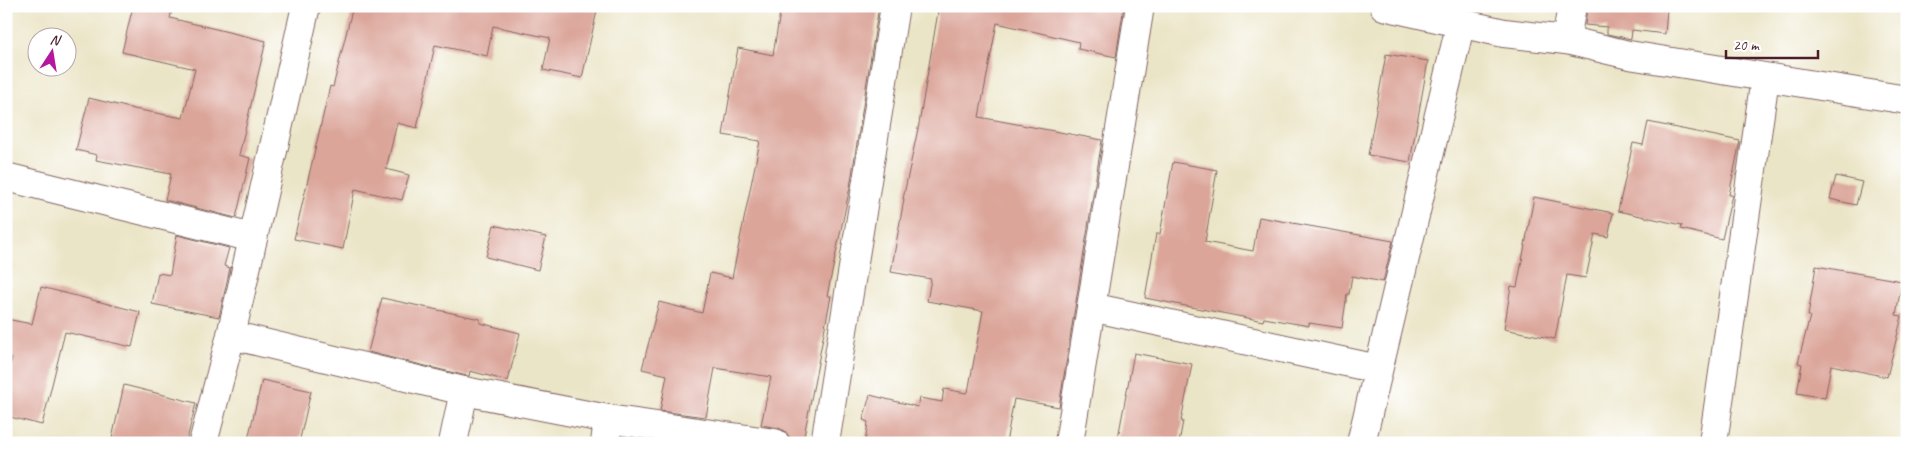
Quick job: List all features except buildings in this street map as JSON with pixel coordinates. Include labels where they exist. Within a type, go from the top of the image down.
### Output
[{"type":"street","points":[[203,443],[253,238],[306,6]]},
{"type":"street","points":[[825,443],[895,6]]},
{"type":"street","points":[[1069,443],[1140,6]]},
{"type":"street","points":[[1384,6],[1504,33],[1566,40],[1629,55],[1907,100]]},
{"type":"street","points":[[1566,40],[1572,6]]},
{"type":"street","points":[[1362,443],[1460,22]]},
{"type":"street","points":[[1713,443],[1765,78]]},
{"type":"street","points":[[6,177],[253,238]]},
{"type":"street","points":[[1091,307],[1378,368]]},
{"type":"street","points":[[230,335],[464,391],[607,431],[775,443]]},
{"type":"street","points":[[454,443],[464,391]]}]
